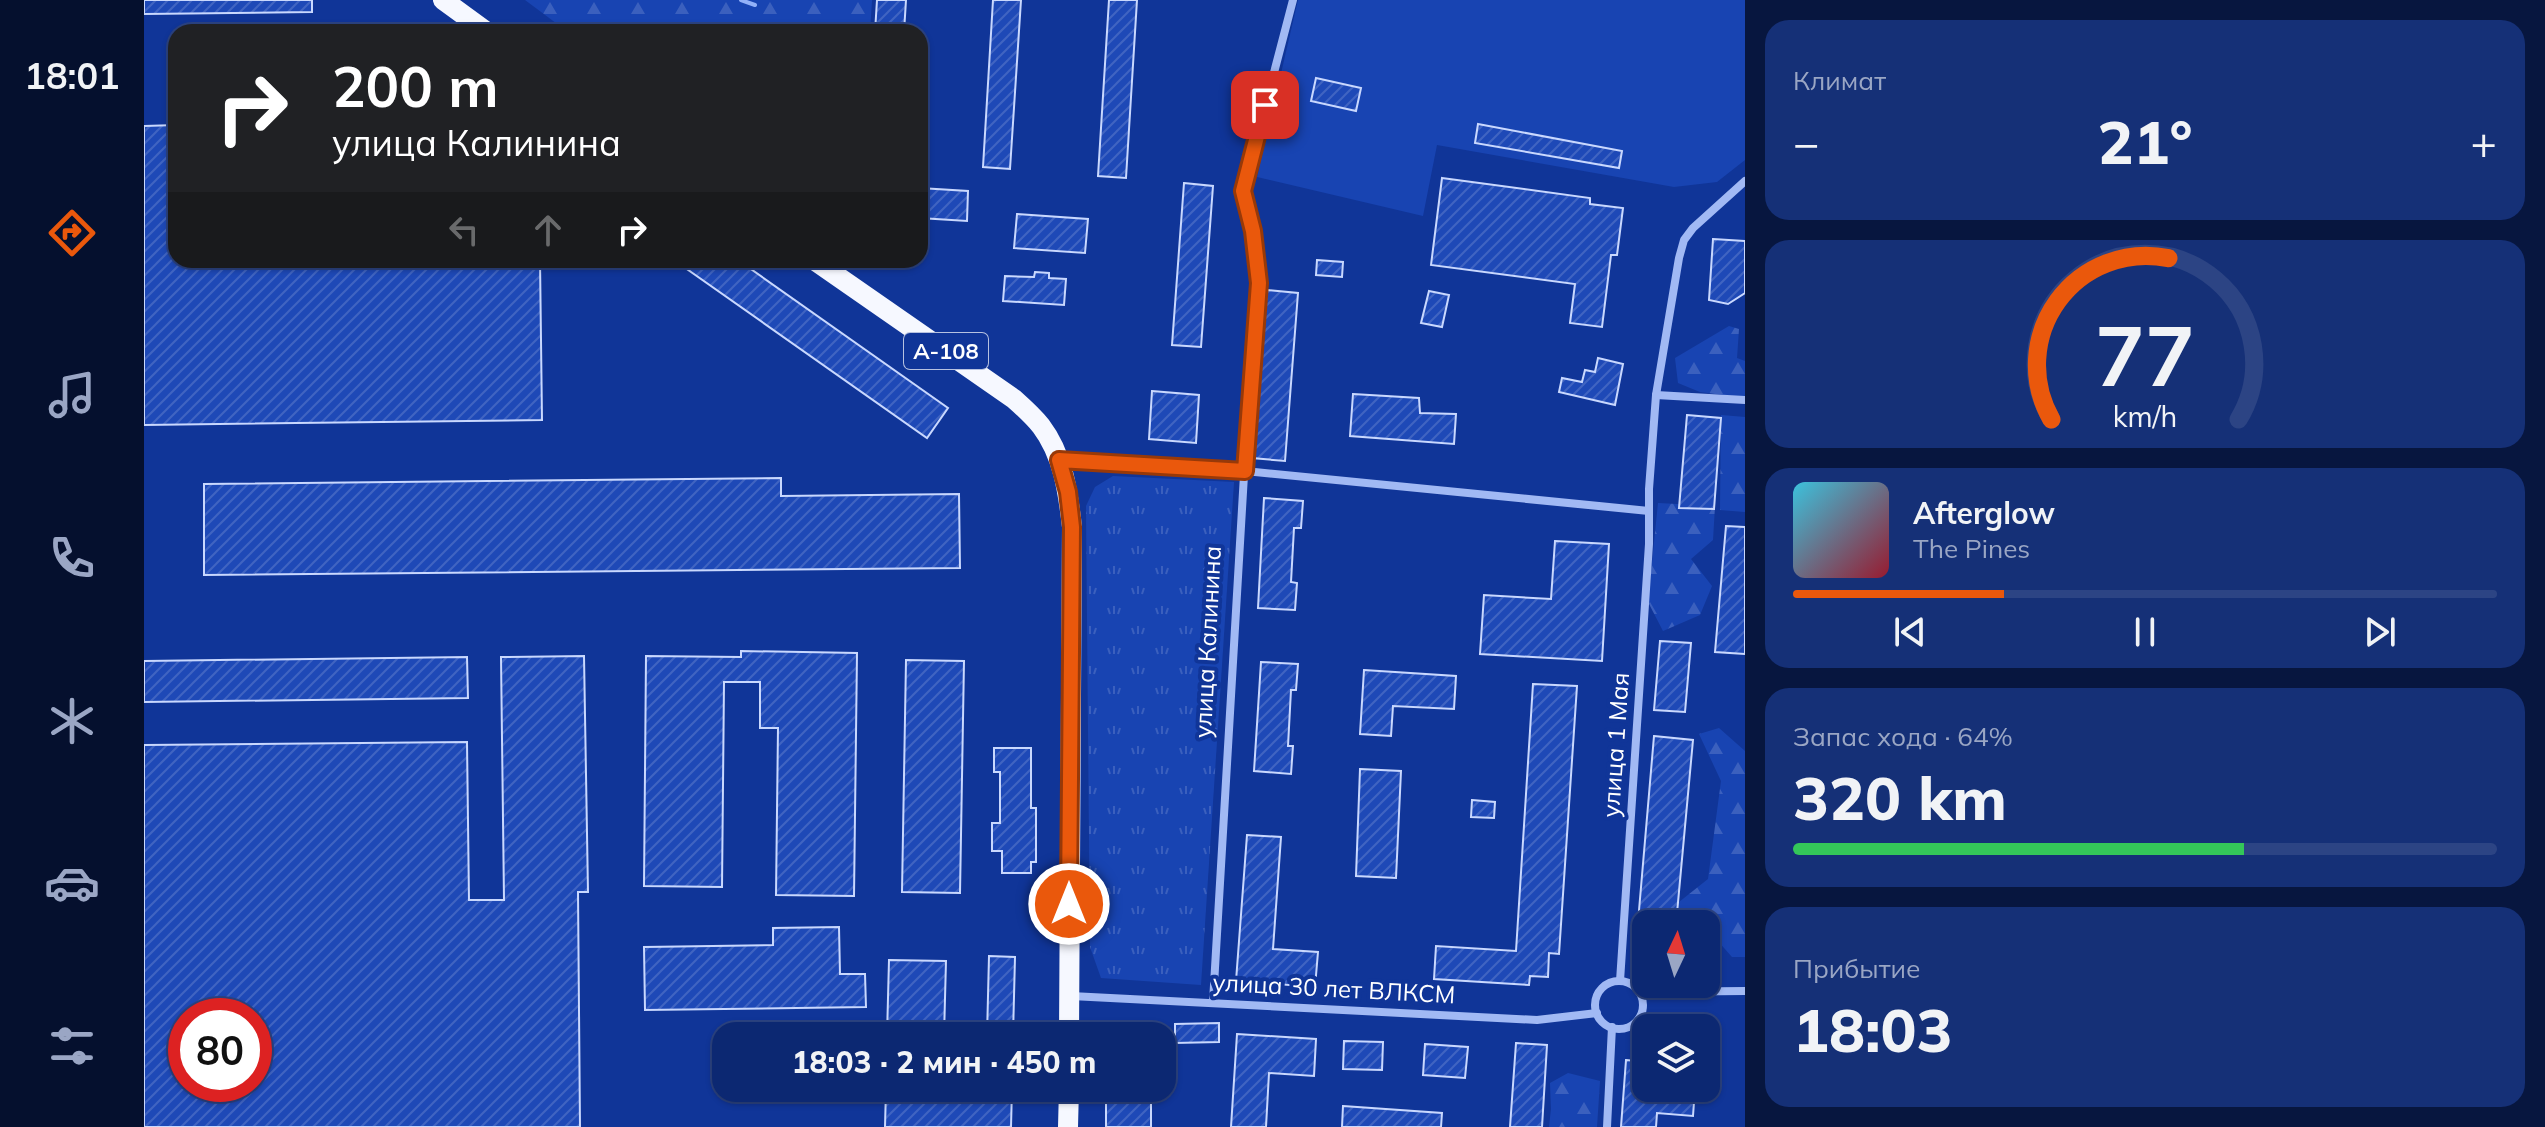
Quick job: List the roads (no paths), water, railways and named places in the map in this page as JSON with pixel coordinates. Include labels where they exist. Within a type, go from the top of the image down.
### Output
[{"type":"highway","points":[[443,0],[476,24]]},
{"type":"highway","name":"А-108","points":[[826,268],[1014,399],[1041,426],[1059,460],[1068,492],[1072,527],[1069,1022]]},
{"type":"highway","points":[[1068,1127],[1069,1102]]},
{"type":"street","name":"улица Калинина","points":[[1213,1002],[1259,283],[1253,231],[1243,191],[1293,0]]},
{"type":"street","name":"улица 1 Мая","points":[[1620,981],[1656,395],[1684,240],[1710,210],[1745,181]]},
{"type":"street","points":[[1656,395],[1745,400]]},
{"type":"street","points":[[1059,460],[1245,471],[1649,511]]},
{"type":"street","points":[[1632,986],[1627,982],[1612,982],[1599,991],[1595,1006],[1605,1024],[1627,1027],[1638,1018],[1643,1006],[1641,998]]},
{"type":"street","points":[[1720,991],[1745,991]]},
{"type":"street","name":"улица 30 лет ВЛКСМ","points":[[1070,996],[1537,1020],[1597,1013]]},
{"type":"street","points":[[1607,1127],[1612,1027]]},
{"type":"waterway","points":[[741,0],[755,5]]}]
